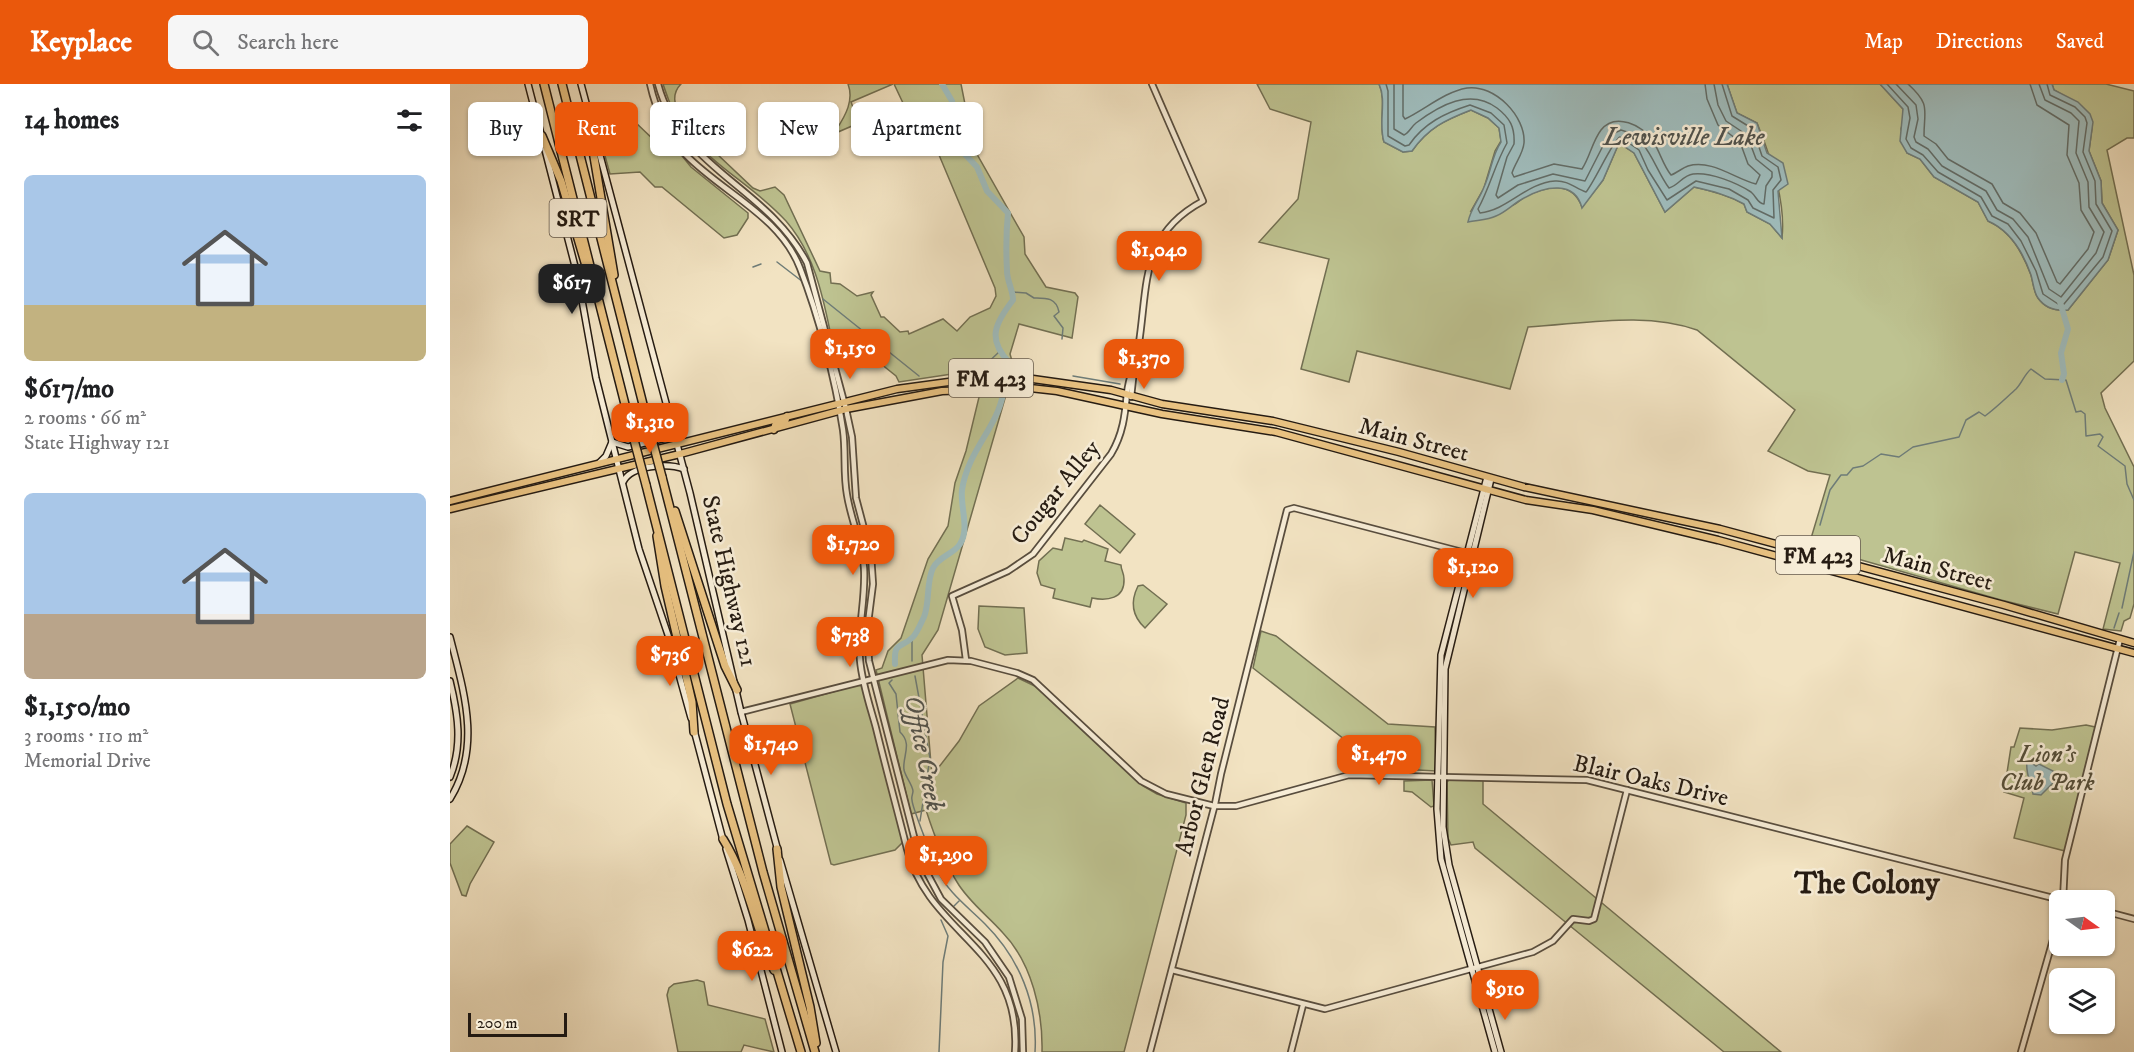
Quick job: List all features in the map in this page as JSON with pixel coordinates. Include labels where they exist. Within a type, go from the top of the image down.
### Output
[{"type":"highway","name":"SRT","points":[[544,84],[727,804],[786,995],[801,1052]]},
{"type":"highway","name":"SRT","points":[[562,84],[763,872],[816,1052]]},
{"type":"highway","points":[[543,138],[556,168],[586,269],[601,306]]},
{"type":"highway","points":[[594,156],[612,255],[616,299]]},
{"type":"highway","points":[[662,477],[725,666],[737,690]]},
{"type":"highway","points":[[658,531],[656,543],[692,702],[694,732]]},
{"type":"highway","points":[[723,839],[742,876],[764,947],[786,995]]},
{"type":"highway","points":[[777,849],[781,887],[810,1007],[816,1052]]},
{"type":"main road","points":[[528,84],[533,102]]},
{"type":"main road","name":"State Highway 121","points":[[581,84],[586,102]]},
{"type":"main road","points":[[543,140],[578,278],[593,368],[616,459],[748,920],[782,1052]]},
{"type":"main road","name":"State Highway 121","points":[[600,156],[678,444],[741,712],[777,849],[836,1052]]},
{"type":"main road","name":"Main Street","points":[[678,444],[897,389],[958,380],[1000,377],[1058,381],[1162,404],[1273,421],[1489,478],[1720,530],[2004,604],[2134,643]]},
{"type":"main road","points":[[1057,391],[1058,381]]},
{"type":"main road","name":"Main Street","points":[[680,454],[842,410],[956,389],[1023,388],[1057,391],[1162,414],[1263,429],[1526,500],[1593,510],[1718,540],[2002,615],[2134,653]]},
{"type":"main road","points":[[774,430],[775,425],[785,422],[787,416]]},
{"type":"main road","points":[[612,442],[628,447],[666,438],[673,427]]},
{"type":"main road","points":[[1347,450],[1349,440]]},
{"type":"main road","points":[[598,464],[606,456],[612,442]]},
{"type":"main road","name":"FM 423","points":[[616,459],[678,444]]},
{"type":"main road","name":"FM 423","points":[[619,469],[680,454]]},
{"type":"main road","points":[[450,501],[616,459]]},
{"type":"main road","points":[[623,484],[632,473],[673,465],[684,469]]},
{"type":"main road","points":[[450,509],[619,469]]},
{"type":"main road","points":[[543,477],[545,485]]},
{"type":"main road","points":[[1489,478],[1448,638],[1444,679],[1439,848],[1501,1052]]},
{"type":"main road","points":[[1593,510],[1594,501]]},
{"type":"main road","points":[[2002,615],[2004,604]]},
{"type":"main road","points":[[450,637],[468,714],[469,746],[462,776],[450,799]]},
{"type":"main road","points":[[450,681],[459,736],[450,777]]},
{"type":"main road","points":[[452,690],[463,687]]},
{"type":"main road","points":[[1475,968],[1495,1052]]},
{"type":"street","points":[[650,84],[659,114],[674,140],[696,164],[758,214],[780,235],[800,266],[841,402]]},
{"type":"street","points":[[658,84],[667,109],[685,139],[703,158],[764,207],[785,228],[807,263],[828,335],[861,518],[869,546],[873,575],[867,651],[872,679],[915,844],[929,882],[955,916],[985,942],[1004,968],[1017,997],[1024,1037],[1023,1052]]},
{"type":"street","name":"Cougar Alley","points":[[966,660],[962,630],[952,596],[1008,571],[1039,548],[1111,454],[1122,431],[1150,266],[1156,247],[1172,222],[1203,201],[1152,84]]},
{"type":"street","points":[[758,214],[764,207]]},
{"type":"street","points":[[821,337],[828,335]]},
{"type":"street","points":[[842,410],[846,484],[864,569],[860,660],[906,846],[921,886],[949,922],[981,951],[1002,981],[1009,999],[1015,1052]]},
{"type":"street","name":"Arbor Glen Road","points":[[1150,1052],[1289,508],[1470,554]]},
{"type":"street","points":[[852,519],[861,518]]},
{"type":"street","points":[[861,615],[869,617]]},
{"type":"street","points":[[2063,890],[2066,860],[2120,639]]},
{"type":"street","name":"Blair Oaks Drive","points":[[741,712],[941,662],[966,660],[1017,673],[1033,680],[1141,781],[1166,794],[1214,806],[1231,807],[1349,775],[1440,775],[1587,780],[2049,897]]},
{"type":"street","points":[[882,753],[891,750]]},
{"type":"street","points":[[1172,970],[1303,1005],[1328,1009],[1540,949],[1558,937],[1573,919],[1589,921],[1594,919],[1627,790]]},
{"type":"street","points":[[906,846],[915,844]]},
{"type":"street","points":[[2115,914],[2134,919]]},
{"type":"street","points":[[949,922],[955,916]]},
{"type":"street","points":[[2021,1052],[2049,954]]},
{"type":"street","points":[[1291,1052],[1303,1005]]},
{"type":"street","points":[[1015,1037],[1024,1037]]},
{"type":"green space","points":[[663,84],[681,84],[676,91],[676,102],[670,102]]},
{"type":"green space","points":[[848,84],[893,84],[851,102],[851,126],[839,132],[839,125],[849,102]]},
{"type":"green space","points":[[894,84],[961,84],[965,102],[903,102]]},
{"type":"green space","points":[[1257,84],[1379,84],[1384,142],[1403,152],[1412,151],[1424,136],[1445,121],[1471,110],[1488,118],[1499,128],[1501,141],[1495,151],[1484,188],[1471,211],[1513,205],[1524,197],[1550,188],[1565,189],[1572,193],[1578,198],[1582,207],[1603,180],[1619,143],[1634,153],[1665,212],[1694,187],[1744,204],[1747,212],[1770,224],[1782,238],[1780,194],[1767,150],[1757,123],[1737,113],[1727,84],[1880,84],[1903,109],[1904,118],[1901,129],[1907,153],[1920,159],[1934,177],[1978,202],[1988,221],[2003,230],[2020,250],[2038,298],[2048,306],[2064,310],[2068,310],[2108,260],[2118,230],[2102,203],[2101,181],[2089,151],[2092,128],[2068,98],[2054,90],[2052,84],[2106,84],[2134,91],[2134,138],[2127,138],[2107,150],[2134,275],[2134,361],[2101,393],[2105,408],[2134,467],[2134,604],[2130,618],[2124,621],[2121,631],[2103,629],[2120,563],[2075,552],[2058,614],[1809,545],[1830,475],[1808,471],[1768,451],[1795,410],[1697,330],[1677,324],[1635,320],[1528,327],[1510,389],[1357,351],[1349,382],[1301,369],[1329,259],[1259,242],[1298,199],[1311,122],[1270,109]]},
{"type":"green space","points":[[638,125],[650,136],[650,156],[682,156],[691,167],[748,213],[748,218],[737,235],[724,238],[662,187],[655,187],[640,172],[610,174],[605,156],[638,156]]},
{"type":"green space","points":[[710,156],[719,156],[753,188],[760,191],[775,187],[784,195],[820,271],[830,273],[831,283],[840,284],[857,296],[873,292],[871,295],[881,317],[884,317],[900,332],[908,331],[909,334],[943,319],[957,331],[970,317],[990,308],[996,296],[995,288],[939,156],[978,156],[1024,237],[1025,254],[1046,287],[1075,293],[1078,297],[1072,338],[1019,324],[1010,354],[1015,371],[952,374],[899,382],[896,376],[841,332],[830,331],[824,302],[810,259],[795,233],[768,204]]},
{"type":"green space","points":[[980,393],[1006,395],[938,630],[922,655],[932,776],[959,741],[979,706],[1018,678],[1039,688],[1143,786],[1157,794],[1186,803],[1186,815],[1124,1052],[1042,1052],[1038,1005],[1021,959],[1013,945],[972,902],[957,882],[939,847],[926,810],[911,814],[876,670],[882,668],[888,651],[901,638],[928,559],[948,526],[955,483],[966,451]]},
{"type":"green space","points":[[1100,505],[1135,534],[1120,553],[1085,524]]},
{"type":"green space","points":[[1065,538],[1082,542],[1084,540],[1108,549],[1105,561],[1121,565],[1124,575],[1124,586],[1118,595],[1109,599],[1092,598],[1090,607],[1053,598],[1055,589],[1041,585],[1037,573],[1039,561],[1053,548],[1062,550]]},
{"type":"green space","points":[[1143,585],[1167,604],[1145,628],[1137,619],[1133,603],[1138,586]]},
{"type":"green space","points":[[979,606],[1024,608],[1027,653],[1005,655],[985,647],[978,629]]},
{"type":"green space","points":[[1261,631],[1276,636],[1388,724],[1435,727],[1436,771],[1381,768],[1253,668]]},
{"type":"green space","points":[[857,685],[864,686],[904,841],[895,850],[834,865],[831,864],[790,704]]},
{"type":"green space","name":"Lion's Club Park","points":[[2086,725],[2096,729],[2065,851],[2014,838],[2024,798],[2004,792],[2011,747],[2014,747],[2020,728],[2052,730]]},
{"type":"green space","points":[[1432,780],[1434,806],[1431,807],[1412,792],[1404,791],[1404,781]]},
{"type":"green space","points":[[1449,780],[1483,780],[1483,804],[1781,1052],[1724,1052],[1475,848],[1473,842],[1451,845],[1448,838],[1447,782]]},
{"type":"green space","points":[[467,826],[494,842],[470,884],[466,896],[462,895],[450,863],[450,844]]},
{"type":"green space","points":[[697,980],[704,982],[708,1005],[765,1019],[774,1052],[744,1045],[741,1052],[678,1052],[667,995],[669,988],[674,984]]},
{"type":"water","name":"Lewisville Lake","points":[[1379,84],[1727,84],[1737,113],[1757,123],[1767,153],[1783,163],[1788,184],[1778,191],[1782,238],[1770,224],[1747,212],[1744,204],[1732,198],[1694,187],[1665,212],[1634,153],[1619,143],[1603,180],[1582,208],[1573,193],[1558,188],[1532,194],[1493,217],[1468,222],[1501,142],[1499,128],[1488,118],[1471,110],[1438,126],[1424,136],[1412,151],[1403,152],[1384,142]]},
{"type":"water","points":[[1880,84],[2052,84],[2054,90],[2078,102],[2090,114],[2093,122],[2089,151],[2101,181],[2102,203],[2118,230],[2108,260],[2068,310],[2052,308],[2038,298],[2020,250],[2010,236],[1988,221],[1978,202],[1934,177],[1920,159],[1907,153],[1900,141],[1903,109]]},
{"type":"water","points":[[2027,760],[2036,766],[2039,764],[2053,771],[2054,782],[2041,795],[2033,794],[2027,774]]},
{"type":"waterway","name":"Office Creek","points":[[942,84],[952,101],[958,147],[977,167],[987,191],[1008,213],[1007,271],[1013,300],[998,323],[996,331],[998,346],[1009,362],[1008,370]]},
{"type":"waterway","points":[[777,262],[803,282]]},
{"type":"waterway","points":[[753,267],[761,264]]},
{"type":"waterway","points":[[1013,292],[1026,293],[1034,298],[1053,301],[1059,312],[1054,316],[1063,328],[1062,339]]},
{"type":"waterway","points":[[823,299],[919,376]]},
{"type":"waterway","points":[[2060,302],[2068,329],[2061,353],[2064,374],[2062,380]]},
{"type":"waterway","points":[[982,368],[999,352]]},
{"type":"waterway","points":[[1820,525],[1830,490],[1841,475],[1847,475],[1853,468],[1863,466],[1881,454],[1899,457],[1913,447],[1959,437],[1966,420],[1979,412],[1985,416],[1989,413],[2016,389],[2031,369],[2045,379],[2066,380],[2076,412],[2081,411],[2085,414],[2086,436],[2100,434],[2103,437],[2098,446],[2125,466],[2127,484],[2134,500]]},
{"type":"waterway","points":[[1073,376],[1120,384]]},
{"type":"waterway","name":"Office Creek","points":[[895,664],[897,648],[913,637],[924,617],[929,579],[933,568],[957,547],[963,538],[962,490],[965,476],[995,418],[1003,394]]},
{"type":"waterway","points":[[2122,608],[2134,552]]},
{"type":"waterway","points":[[2114,628],[2119,613]]},
{"type":"waterway","points":[[912,638],[912,661]]},
{"type":"waterway","points":[[915,676],[930,758],[920,821]]},
{"type":"waterway","name":"Office Creek","points":[[892,680],[889,683],[896,694],[900,732],[906,741],[904,770],[913,791],[913,805],[923,833],[946,885],[997,937],[1017,967],[1024,982],[1033,1016],[1035,1052]]},
{"type":"waterway","name":"Office Creek","points":[[954,906],[959,901]]},
{"type":"waterway","points":[[939,1052],[943,962],[948,936],[941,920]]},
{"type":"district","name":"The Colony","points":[[1867,883]]}]
